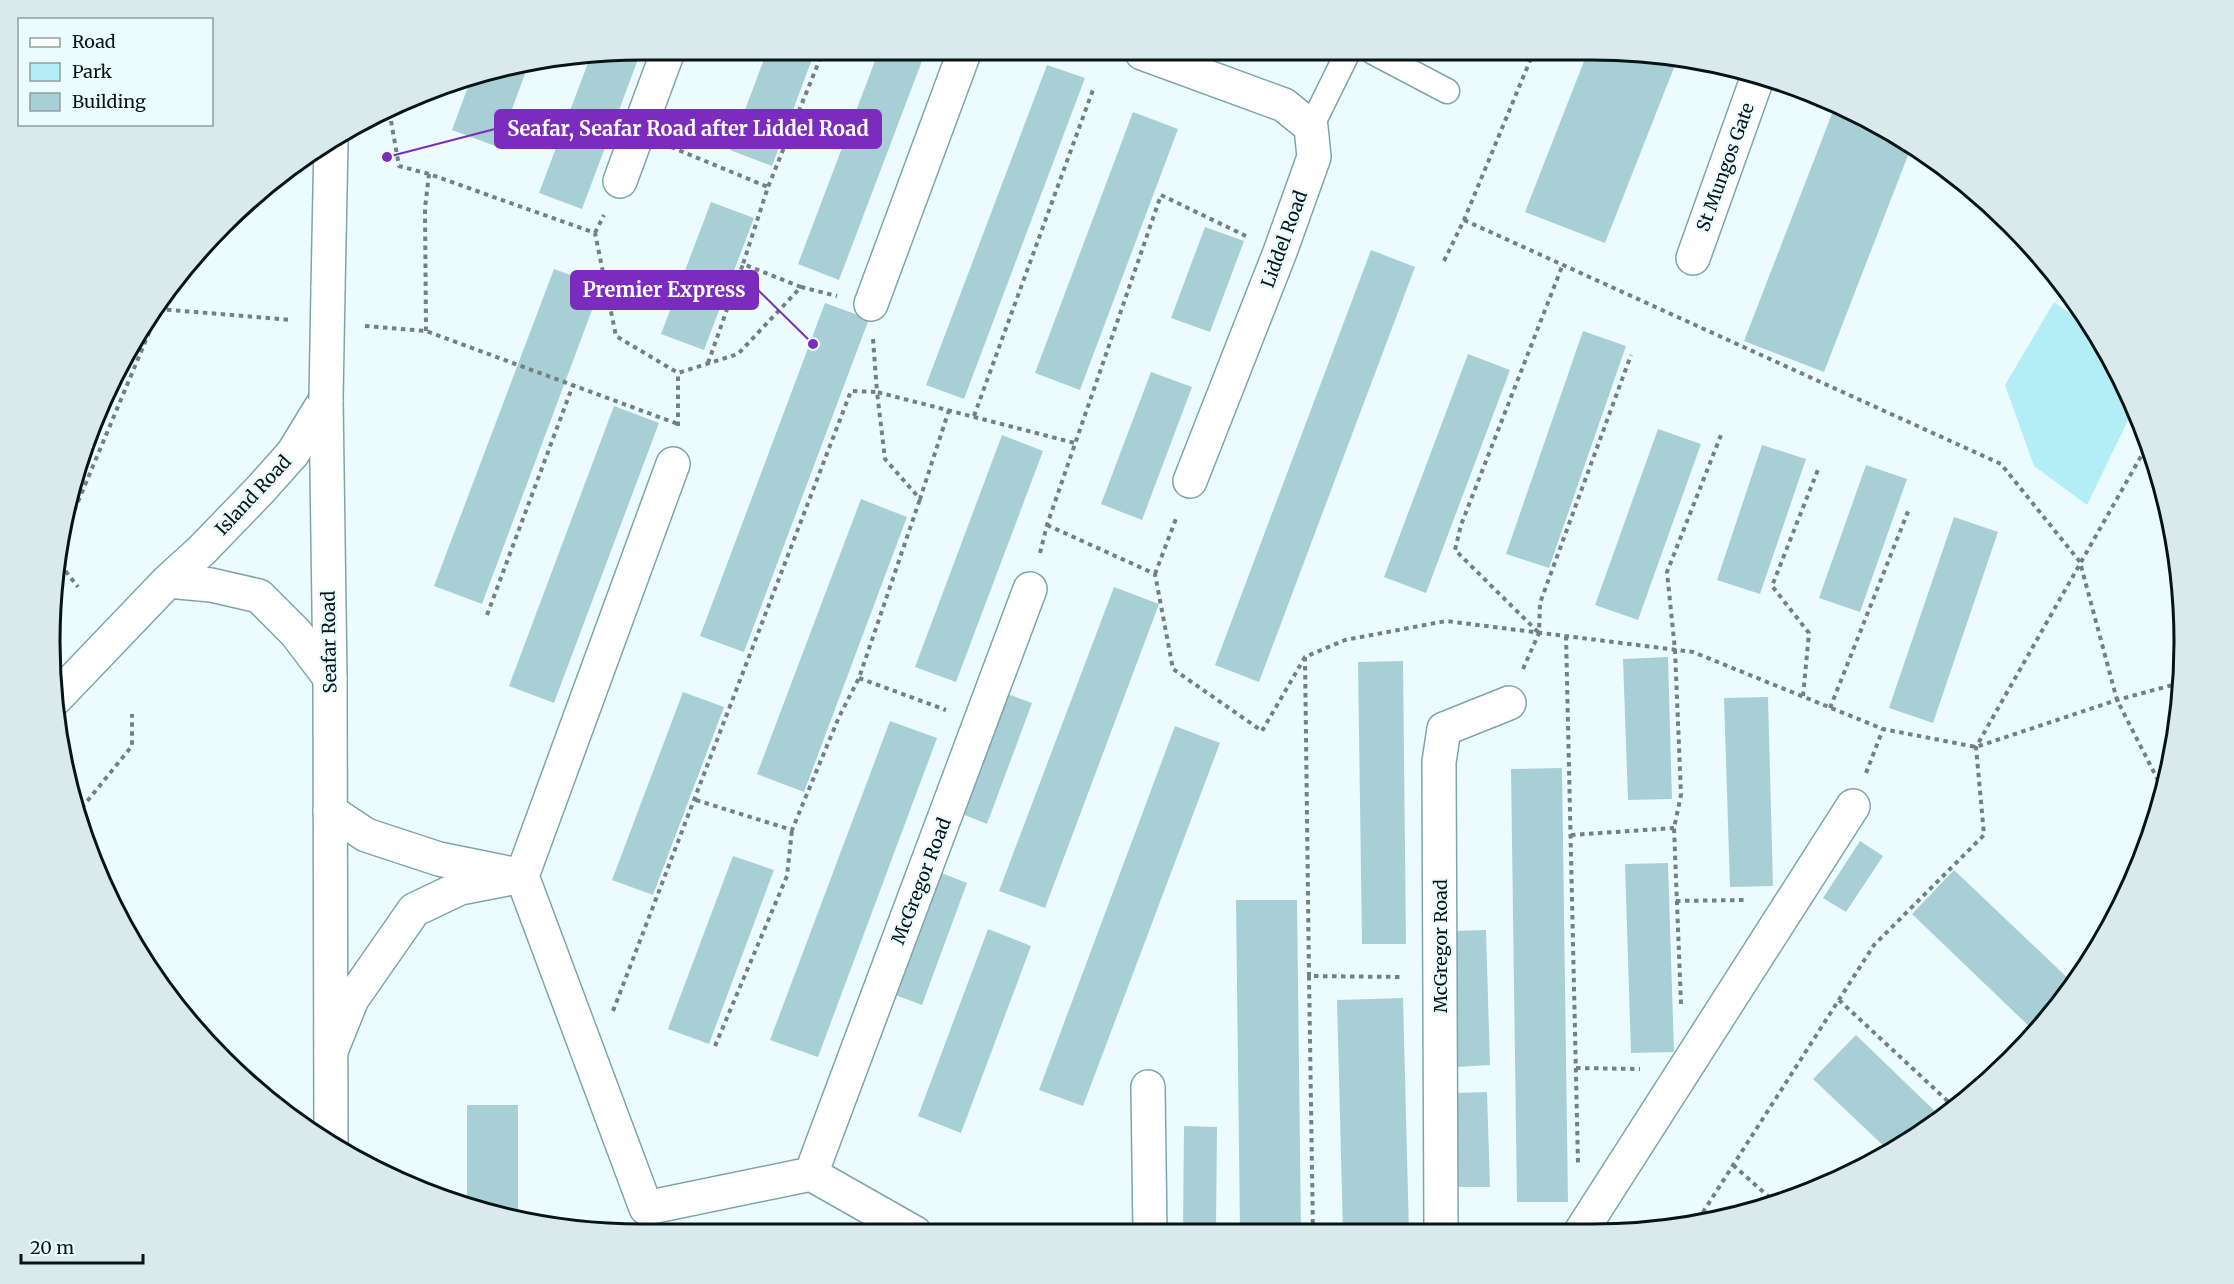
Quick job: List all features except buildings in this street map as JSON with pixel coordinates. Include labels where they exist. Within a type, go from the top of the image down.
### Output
[{"type":"street","points":[[620,181],[665,60]]},
{"type":"street","points":[[871,304],[961,60]]},
{"type":"street","points":[[1187,60],[1284,105],[1311,127]]},
{"type":"street","name":"St Mungos Gate","points":[[1693,258],[1755,84]]},
{"type":"street","name":"Liddel Road","points":[[1190,481],[1280,252],[1314,157],[1311,127]]},
{"type":"street","name":"Seafar Road","points":[[331,1134],[330,678],[326,399],[332,150]]},
{"type":"street","name":"Island Road","points":[[62,691],[168,581],[202,550],[293,453],[326,399]]},
{"type":"street","points":[[673,464],[522,876],[581,1034],[646,1220],[811,1174],[899,1224]]},
{"type":"street","points":[[168,581],[211,585],[259,596],[296,633],[330,678]]},
{"type":"street","name":"McGregor Road","points":[[811,1174],[1030,589]]},
{"type":"street","name":"McGregor Road","points":[[1441,1224],[1439,762],[1444,729],[1509,703]]},
{"type":"street","points":[[1586,1224],[1853,806]]},
{"type":"street","points":[[330,811],[366,835],[439,859],[522,876]]},
{"type":"street","points":[[331,1051],[352,999],[414,910],[460,888],[522,876]]},
{"type":"street","points":[[1148,1087],[1150,1224]]},
{"type":"lane","points":[[1311,127],[1344,60]]},
{"type":"lane","points":[[1388,60],[1447,91]]},
{"type":"path","points":[[708,363],[768,187],[820,60]]},
{"type":"path","points":[[1444,261],[1464,220],[1530,60]]},
{"type":"path","points":[[974,416],[1094,87]]},
{"type":"path","points":[[391,121],[399,166],[429,174],[595,233],[616,336],[678,373],[738,354],[801,288]]},
{"type":"path","points":[[637,134],[768,187]]},
{"type":"path","points":[[429,174],[425,208],[426,331],[678,424]]},
{"type":"path","points":[[1030,589],[1047,525],[1161,195],[1280,252]]},
{"type":"path","points":[[1464,220],[2001,464],[2080,562],[2117,700],[2157,780]]},
{"type":"path","points":[[742,264],[801,288],[871,304],[877,392],[885,459],[920,500]]},
{"type":"path","points":[[1539,633],[1455,550],[1461,525],[1563,264]]},
{"type":"path","points":[[77,505],[148,335]]},
{"type":"path","points":[[1509,703],[1539,633],[1540,603],[1631,355]]},
{"type":"path","points":[[673,464],[678,424],[678,373]]},
{"type":"path","points":[[487,615],[573,385]]},
{"type":"path","points":[[581,1034],[611,1015],[851,391],[877,392],[1075,442]]},
{"type":"path","points":[[715,1046],[787,876],[792,830],[839,717],[859,678],[949,410]]},
{"type":"path","points":[[1682,1013],[1674,828],[1681,795],[1675,650],[1667,572],[1721,435]]},
{"type":"path","points":[[1702,1214],[1874,945],[1984,835],[1976,747],[2142,454]]},
{"type":"path","points":[[1803,696],[1809,633],[1772,586],[1819,467]]},
{"type":"path","points":[[1190,481],[1155,574],[1173,669],[1262,731],[1305,657],[1345,640],[1446,621],[1693,652],[1883,729],[1976,747],[2117,700],[2172,685]]},
{"type":"path","points":[[1830,708],[1910,509]]},
{"type":"path","points":[[1047,525],[1155,574]]},
{"type":"path","points":[[65,570],[78,587]]},
{"type":"path","points":[[1566,636],[1579,1170]]},
{"type":"path","points":[[1305,657],[1313,1224]]},
{"type":"path","points":[[859,678],[980,723]]},
{"type":"path","points":[[84,805],[132,746],[132,714]]},
{"type":"path","points":[[1853,806],[1883,729]]},
{"type":"path","points":[[695,800],[792,830]]},
{"type":"path","points":[[1571,835],[1674,828]]},
{"type":"path","points":[[1676,901],[1793,900]]},
{"type":"path","points":[[1310,976],[1440,977]]},
{"type":"path","points":[[1839,1000],[1949,1102]]},
{"type":"path","points":[[1576,1068],[1684,1070]]},
{"type":"path","points":[[1733,1165],[1768,1196]]},
{"type":"green space","points":[[2054,302],[2074,316],[2096,351],[2129,418],[2087,505],[2034,466],[2005,385]]},
{"type":"place","name":"Seafar, Seafar Road after Liddel Road","points":[[387,157]]},
{"type":"place","name":"Premier Express","points":[[813,344]]}]
